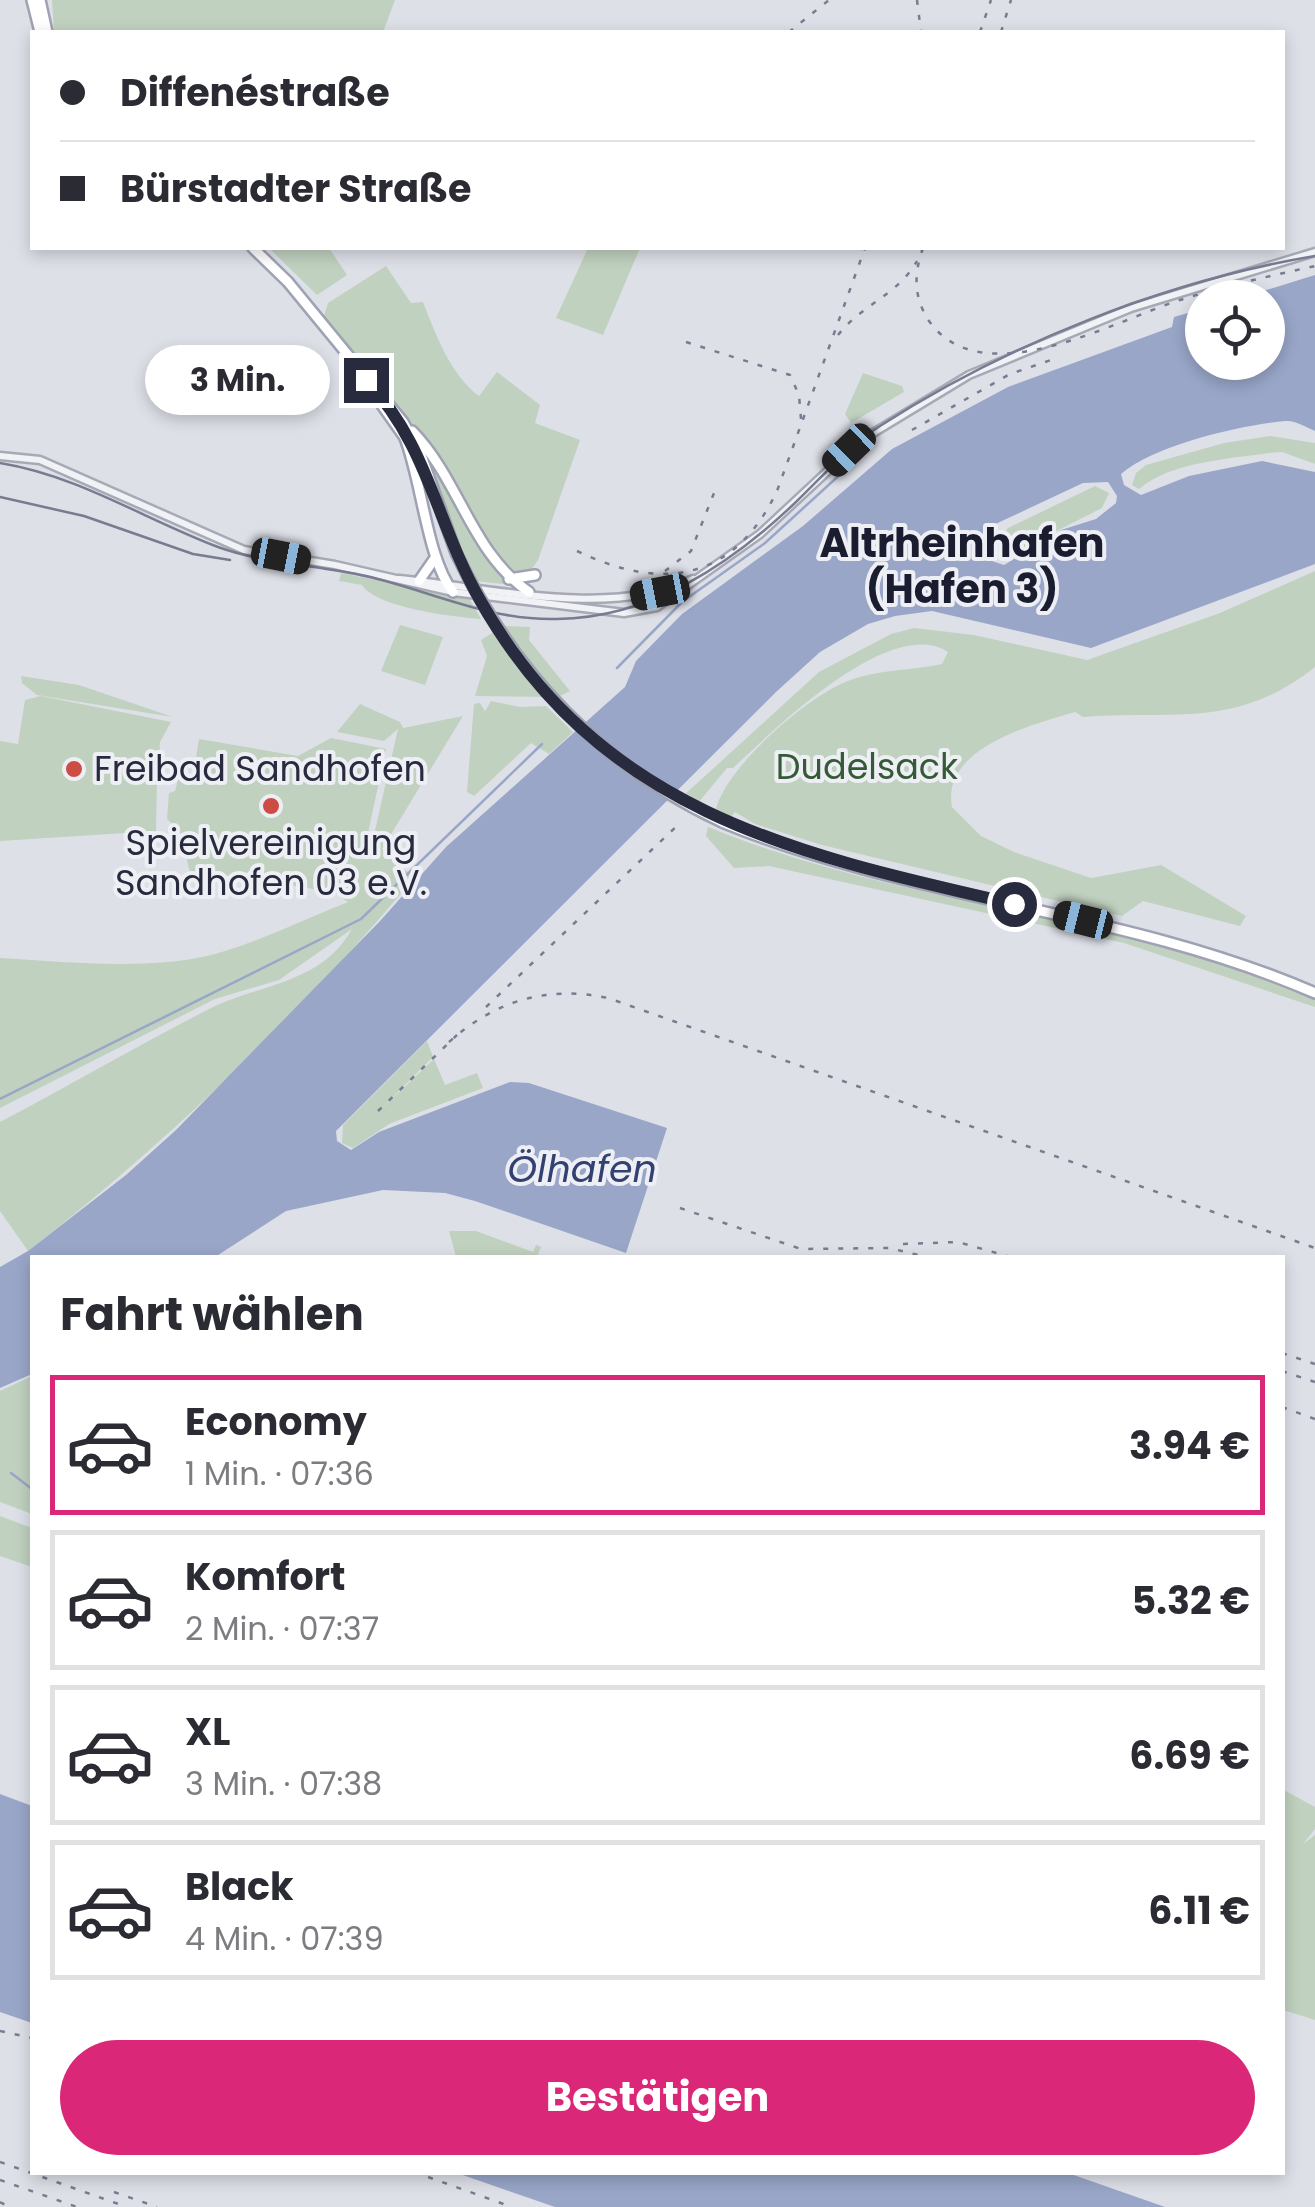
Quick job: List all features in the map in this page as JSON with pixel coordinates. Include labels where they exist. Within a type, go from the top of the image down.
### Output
[{"type":"main road","points":[[20,0],[38,4],[44,30]]},
{"type":"main road","points":[[255,250],[288,282],[366,380],[436,459],[488,553],[529,596]]},
{"type":"main road","points":[[366,380],[426,472]]},
{"type":"main road","points":[[403,422],[456,553],[514,653],[578,727],[635,774],[722,822],[839,862],[1164,940],[1315,993]]},
{"type":"main road","points":[[405,438],[422,487],[436,558],[449,588]]},
{"type":"main road","points":[[419,581],[436,558]]},
{"type":"main road","points":[[510,579],[535,575]]},
{"type":"street","points":[[0,456],[40,460],[235,548],[449,588],[529,596],[624,613],[642,611],[657,606],[771,525],[860,440],[969,375],[1131,308],[1315,252]]},
{"type":"street","points":[[529,596],[638,596],[674,588],[710,569]]},
{"type":"street","points":[[388,578],[449,588]]},
{"type":"green space","points":[[52,0],[395,0],[384,30],[54,30]]},
{"type":"green space","points":[[271,250],[330,250],[347,275],[317,295]]},
{"type":"green space","points":[[587,250],[639,250],[603,335],[556,318]]},
{"type":"green space","points":[[386,266],[411,303],[423,302],[445,353],[460,377],[479,396],[497,372],[540,405],[535,423],[580,440],[538,560],[527,576],[509,574],[490,552],[438,456],[324,316],[328,303]]},
{"type":"green space","points":[[863,373],[902,386],[904,392],[851,423],[845,414]]},
{"type":"green space","points":[[413,435],[483,552],[512,585],[475,581]]},
{"type":"green space","points":[[1270,436],[1315,443],[1315,464],[1282,452],[1269,453],[1183,467],[1139,489],[1132,485],[1136,473],[1146,465],[1224,443]]},
{"type":"green space","points":[[1095,486],[1109,493],[1102,508],[1005,557],[1000,555],[998,541],[1008,528]]},
{"type":"green space","name":"Dudelsack","points":[[1315,571],[1315,667],[1286,687],[1231,709],[1204,713],[1083,717],[1075,712],[1057,717],[1014,732],[974,754],[960,769],[952,787],[952,807],[981,836],[1014,852],[1091,878],[1161,865],[1246,916],[1240,926],[1143,901],[1122,916],[822,845],[755,824],[735,812],[729,819],[715,813],[733,777],[787,720],[855,678],[942,664],[948,652],[924,645],[895,649],[833,682],[775,729],[733,768],[727,768],[698,803],[683,796],[819,672],[891,634],[914,628],[974,635],[1087,660],[1220,613]]},
{"type":"green space","points":[[341,573],[469,598],[481,619],[383,600],[362,585],[339,581]]},
{"type":"green space","points":[[400,625],[443,637],[425,685],[381,671]]},
{"type":"green space","points":[[503,626],[530,627],[529,640],[570,691],[558,697],[475,696],[487,656],[481,640]]},
{"type":"green space","points":[[21,676],[79,685],[173,717],[37,695],[22,683]]},
{"type":"green space","name":"Freibad Sandhofen","points":[[41,696],[171,722],[160,742],[159,765],[137,765],[137,779],[157,782],[156,831],[0,841],[0,741],[18,744],[25,700]]},
{"type":"green space","points":[[491,701],[520,707],[546,706],[573,732],[549,754],[531,743],[474,796],[467,792],[474,704],[480,703],[485,711]]},
{"type":"green space","points":[[360,704],[400,722],[403,728],[463,716],[382,849],[414,878],[325,979],[231,1075],[132,1166],[28,1251],[0,1211],[0,1122],[209,1009],[306,972],[339,947],[352,929],[279,980],[215,999],[0,1108],[0,958],[114,964],[172,962],[225,951],[348,902],[335,893],[235,875],[192,881],[180,831],[167,819],[169,793],[175,791],[179,775],[193,777],[199,739],[298,756],[331,738],[386,749],[368,833],[372,844],[398,729],[384,741],[337,732]]},
{"type":"green space","points":[[708,827],[854,874],[1082,926],[1233,967],[1315,998],[1315,1007],[1124,943],[769,866],[734,868],[706,836]]},
{"type":"green space","points":[[427,1041],[433,1057],[379,1111],[434,1059],[445,1085],[477,1073],[483,1088],[389,1124],[353,1148],[342,1143],[343,1125]]},
{"type":"green space","points":[[449,1231],[476,1231],[533,1252],[536,1245],[541,1247],[538,1255],[455,1255]]},
{"type":"green space","points":[[30,1377],[30,1513],[0,1502],[0,1391]]},
{"type":"green space","points":[[0,1516],[30,1527],[30,1566],[0,1556]]},
{"type":"green space","points":[[1285,1791],[1315,1807],[1315,1829],[1303,1844],[1315,1835],[1315,2020],[1285,2011]]},
{"type":"water","name":"Ölhafen","points":[[1315,275],[1315,431],[1285,421],[1222,432],[1154,454],[1121,474],[1124,485],[1141,495],[1189,476],[1262,461],[1315,472],[1315,564],[1091,648],[932,611],[868,624],[820,652],[776,692],[336,1131],[337,1141],[351,1150],[379,1132],[510,1082],[529,1083],[667,1128],[626,1253],[445,1193],[383,1190],[286,1211],[218,1255],[30,1255],[30,1375],[0,1388],[0,1267],[28,1251],[126,1175],[176,1130],[381,920],[446,847],[625,687],[636,661],[682,614],[803,526],[892,449],[1008,387],[1172,327],[1174,317],[1185,314],[1185,380],[1285,380],[1285,284]],"holes":[[[1108,482],[1117,496],[1116,503],[1096,519],[1061,530],[1004,565],[977,556],[976,547],[987,528],[1083,483]]]},
{"type":"water","points":[[0,1794],[30,1805],[30,2022],[0,2012]]},
{"type":"water","points":[[463,2175],[1074,2175],[1165,2207],[555,2207]]},
{"type":"waterway","points":[[617,668],[682,602],[765,543],[867,450]]},
{"type":"waterway","points":[[0,1099],[361,919],[542,744]]},
{"type":"waterway","points":[[11,1473],[30,1487]]},
{"type":"tram line","points":[[0,463],[84,488],[236,553],[366,576],[508,615],[557,619],[592,616],[657,598],[717,566],[771,525],[869,434],[981,368],[1145,299],[1258,267],[1315,256]]},
{"type":"tram line","points":[[0,497],[84,516],[193,554],[230,560]]},
{"type":"railway","points":[[792,30],[829,0]]},
{"type":"railway","points":[[917,0],[921,30]]},
{"type":"railway","points":[[981,30],[991,0]]},
{"type":"railway","points":[[1002,30],[1011,0]]},
{"type":"railway","points":[[577,551],[608,564],[665,574],[716,561],[739,545],[759,522],[777,491],[864,250]]},
{"type":"railway","points":[[922,250],[917,285],[929,321],[952,342],[981,352],[1014,353],[1050,347],[1197,295],[1315,266]]},
{"type":"railway","points":[[838,335],[900,283],[917,261]]},
{"type":"railway","points":[[686,342],[790,375],[799,395],[801,419]]},
{"type":"railway","points":[[912,430],[1010,374],[1054,359]]},
{"type":"railway","points":[[665,571],[691,551],[716,488]]},
{"type":"railway","points":[[486,1007],[680,823]]},
{"type":"railway","points":[[449,1042],[485,1016],[523,1000],[564,994],[608,998],[1315,1248]]},
{"type":"railway","points":[[378,1111],[457,1035]]},
{"type":"railway","points":[[680,1208],[801,1249],[889,1248],[918,1255]]},
{"type":"railway","points":[[903,1244],[958,1242],[1004,1255]]},
{"type":"railway","points":[[1285,1354],[1315,1364]]},
{"type":"railway","points":[[1285,1372],[1315,1382]]},
{"type":"railway","points":[[1285,1408],[1315,1419]]},
{"type":"railway","points":[[0,2031],[30,2038]]},
{"type":"railway","points":[[0,2162],[30,2173]]},
{"type":"railway","points":[[37,2175],[127,2207]]},
{"type":"railway","points":[[422,2175],[512,2207]]},
{"type":"railway","points":[[0,2180],[77,2207]]},
{"type":"railway","points":[[114,2192],[157,2207]]},
{"type":"railway","points":[[0,2202],[9,2207]]},
{"type":"place","name":"Freibad Sandhofen","points":[[74,769]]},
{"type":"place","name":"Spielvereinigung Sandhofen 03 e.V.","points":[[271,806]]},
{"type":"district","name":"Altrheinhafen (Hafen 3)","points":[[962,566]]},
{"type":"route","points":[[366,380],[403,422],[417,447],[456,553],[492,620],[546,694],[607,752],[684,804],[771,842],[1014,904]]}]
